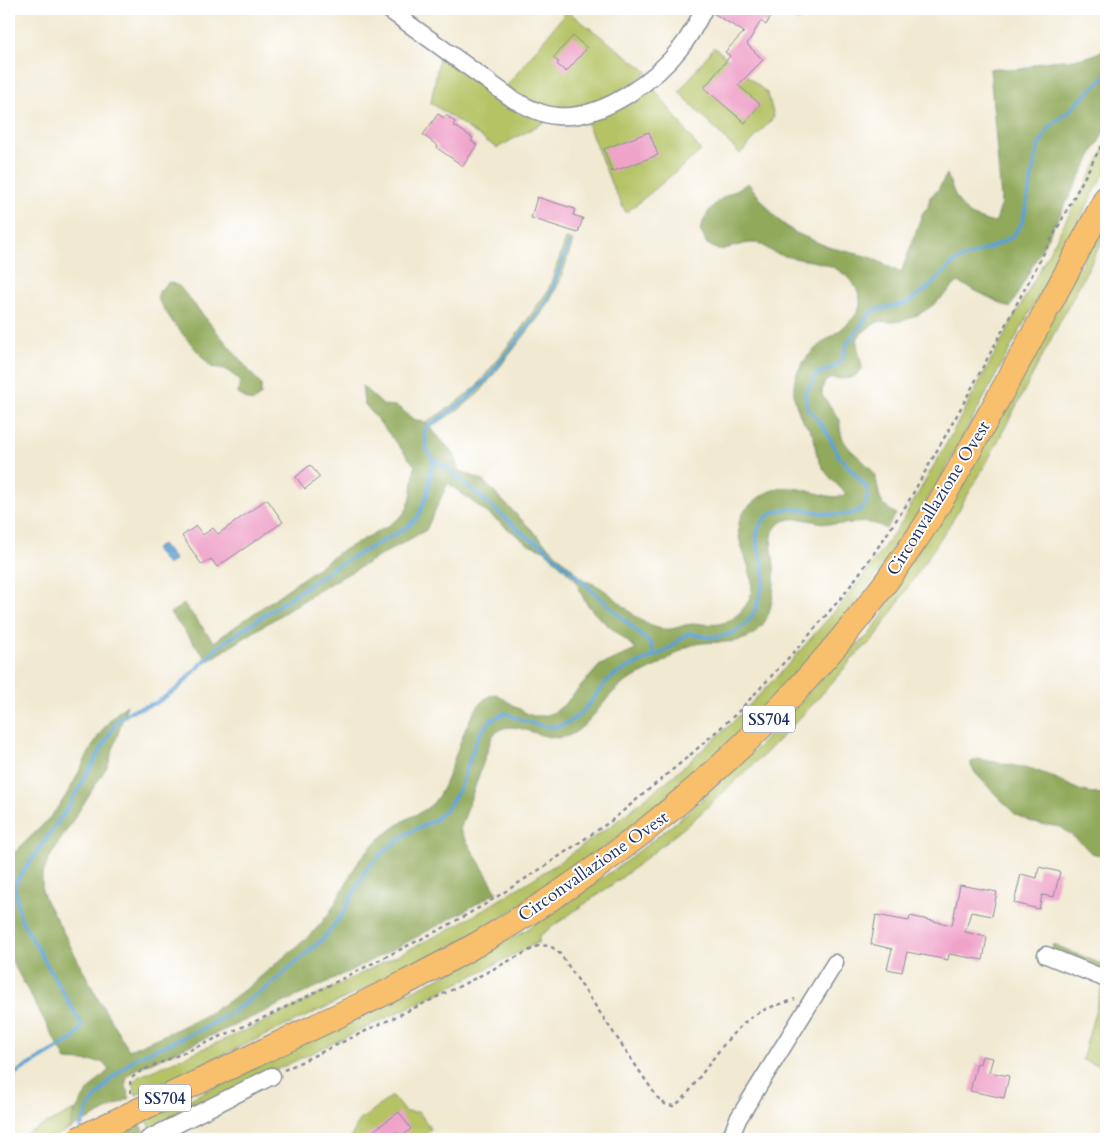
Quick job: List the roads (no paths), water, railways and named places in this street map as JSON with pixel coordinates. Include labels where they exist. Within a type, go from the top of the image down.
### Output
[{"type":"highway","name":"Circonvallazione Ovest","points":[[78,1139],[447,961],[531,911],[587,874],[638,837],[695,790],[756,732],[804,681],[856,620],[923,530],[1000,396],[1106,198]]},
{"type":"street","points":[[388,9],[514,100],[546,114],[566,117],[599,109],[622,97],[661,70],[682,46],[704,9]]},
{"type":"street","points":[[1046,955],[1106,979]]},
{"type":"street","points":[[730,1139],[738,1119],[835,962]]},
{"type":"street","points":[[148,1139],[272,1076]]},
{"type":"water","points":[[162,544],[175,560],[167,565],[155,549]]},
{"type":"waterway","points":[[80,1128],[90,1105],[111,1079],[135,1058],[205,1028],[232,1012],[268,987],[324,938],[342,915],[366,870],[381,854],[408,833],[435,820],[449,806],[460,788],[477,738],[490,721],[505,713],[540,725],[560,726],[570,722],[580,714],[611,678],[627,668],[667,650],[688,633],[704,637],[714,637],[723,636],[739,629],[751,618],[755,611],[763,583],[763,566],[757,540],[757,533],[763,521],[773,513],[784,510],[796,509],[835,515],[847,514],[858,511],[866,503],[868,489],[839,456],[825,429],[807,407],[805,394],[818,373],[833,368],[842,360],[847,344],[872,311],[907,303],[928,288],[956,261],[1012,237],[1023,221],[1038,147],[1050,126],[1067,113],[1106,75]]},
{"type":"waterway","points":[[569,243],[551,293],[542,308],[487,379],[466,400],[425,429],[426,448],[433,459],[448,469],[526,536],[542,545],[651,644],[654,656]]},
{"type":"waterway","points":[[9,1077],[75,1038],[82,1025],[21,920],[14,885],[69,806],[117,721],[131,711],[156,703],[177,689],[218,647],[335,567],[405,529],[418,517],[427,496],[433,459]]}]
